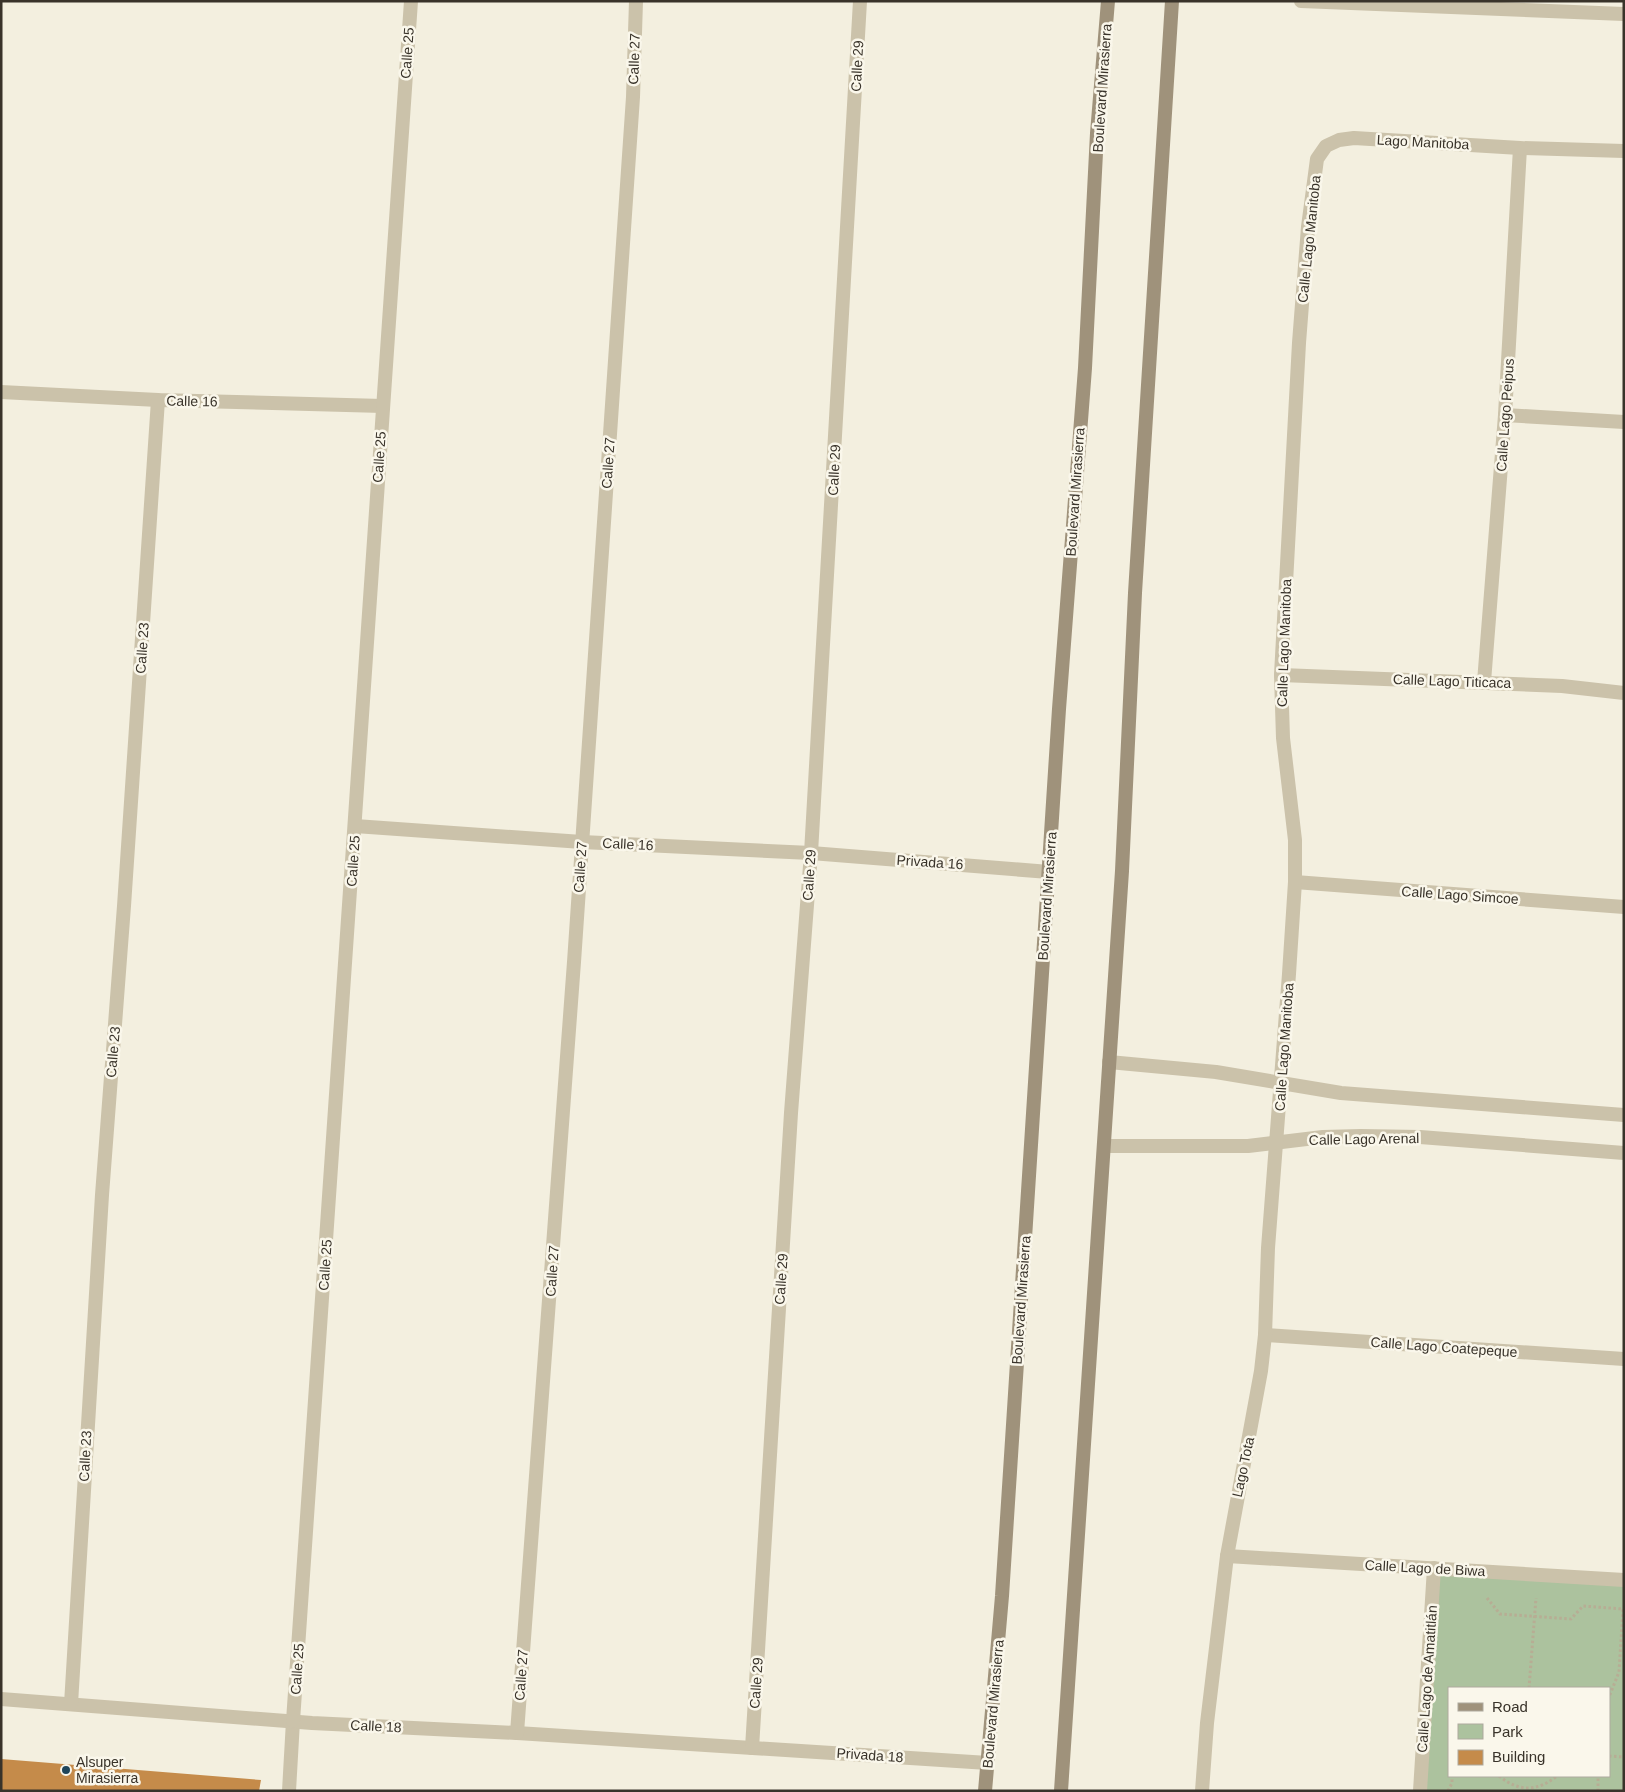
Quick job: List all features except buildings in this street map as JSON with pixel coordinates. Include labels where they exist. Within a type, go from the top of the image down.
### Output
[{"type":"main road","name":"Boulevard Mirasierra","points":[[985,1791],[1002,1596],[1059,709],[1085,368],[1098,133],[1108,1]]},
{"type":"main road","points":[[1061,1791],[1122,872],[1136,573],[1172,1]]},
{"type":"street","name":"Calle 25","points":[[289,1791],[411,1]]},
{"type":"street","name":"Calle 27","points":[[517,1733],[582,842],[632,106],[636,1]]},
{"type":"street","name":"Calle 29","points":[[752,1748],[791,1113],[811,853],[860,1]]},
{"type":"street","points":[[1301,1],[1624,14]]},
{"type":"street","name":"Lago Manitoba","points":[[1326,146],[1339,140],[1354,138],[1624,152]]},
{"type":"street","name":"Calle Lago Manitoba","points":[[1276,1144],[1282,1084],[1295,882],[1295,840],[1283,738],[1281,675],[1299,342],[1308,227],[1318,159],[1326,146]]},
{"type":"street","name":"Calle Lago Peipus","points":[[1484,682],[1505,414],[1520,148]]},
{"type":"street","name":"Calle 16","points":[[1,392],[158,400],[383,406]]},
{"type":"street","name":"Calle 23","points":[[71,1704],[102,1195],[125,896],[158,400]]},
{"type":"street","points":[[1505,414],[1624,422]]},
{"type":"street","name":"Calle Lago Titicaca","points":[[1281,675],[1484,682],[1562,686],[1624,692]]},
{"type":"street","name":"Calle 16","points":[[355,826],[582,842],[811,853]]},
{"type":"street","name":"Privada 16","points":[[811,853],[1049,872]]},
{"type":"street","name":"Calle Lago Simcoe","points":[[1295,882],[1624,907]]},
{"type":"street","points":[[1109,1062],[1216,1072],[1350,1094],[1624,1115]]},
{"type":"street","name":"Calle Lago Arenal","points":[[1104,1146],[1223,1146],[1276,1144],[1323,1137],[1420,1137],[1624,1152]]},
{"type":"street","name":"Lago Tota","points":[[1202,1791],[1209,1704],[1227,1556],[1234,1511],[1256,1405],[1265,1335],[1268,1248],[1276,1144]]},
{"type":"street","name":"Calle Lago Coatepeque","points":[[1265,1335],[1624,1358]]},
{"type":"street","name":"Calle Lago de Biwa","points":[[1227,1556],[1624,1580]]},
{"type":"street","name":"Calle Lago de Amatitlán","points":[[1420,1791],[1434,1568]]},
{"type":"street","name":"Calle 18","points":[[1,1699],[293,1721],[752,1748]]},
{"type":"street","name":"Privada 18","points":[[752,1748],[988,1763]]},
{"type":"path","points":[[1530,1687],[1538,1575]]},
{"type":"path","points":[[1478,1597],[1488,1598],[1500,1614],[1534,1617],[1571,1620],[1583,1606],[1623,1609],[1619,1672],[1610,1694]]},
{"type":"path","points":[[1610,1756],[1624,1757]]},
{"type":"path","points":[[1448,1791],[1452,1783],[1452,1777]]},
{"type":"path","points":[[1500,1777],[1508,1784],[1523,1790],[1546,1784],[1556,1777]]},
{"type":"path","points":[[1598,1777],[1598,1791]]},
{"type":"green space","points":[[1434,1568],[1624,1580],[1624,1791],[1419,1791]]},
{"type":"place","name":"Alsuper Mirasierra","points":[[66,1770]]}]
